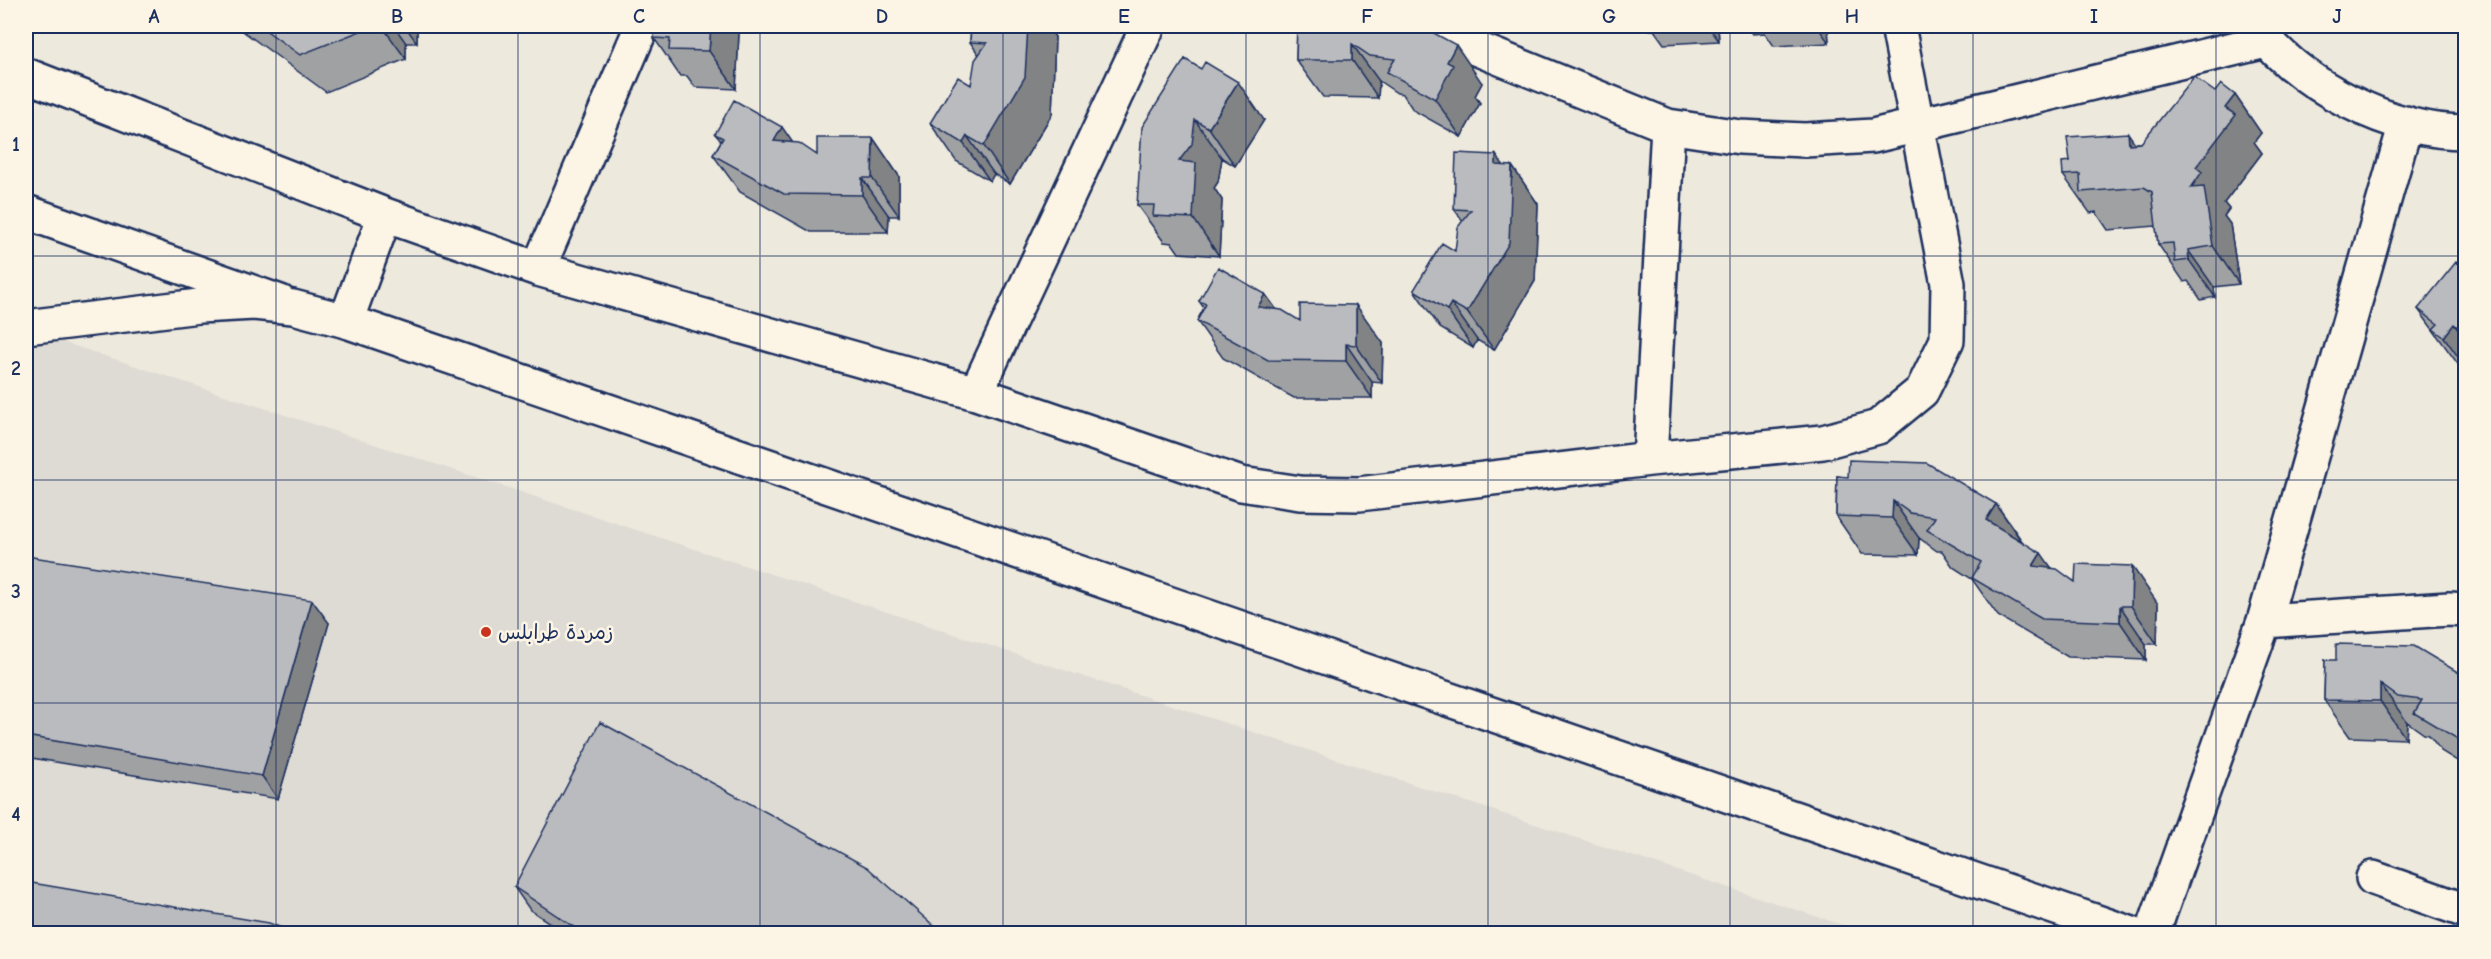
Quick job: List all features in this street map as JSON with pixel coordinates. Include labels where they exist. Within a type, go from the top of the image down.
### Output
[{"type":"street","points":[[538,269],[642,26]]},
{"type":"street","points":[[976,393],[1148,26]]},
{"type":"street","points":[[1421,26],[1468,35],[1668,126],[1740,137],[1805,140],[1872,136],[2261,33],[2307,77],[2355,105],[2406,123],[2466,132]]},
{"type":"street","points":[[26,75],[385,215],[538,269],[976,393],[1241,484],[1300,493],[1359,494],[1650,459],[1823,442],[1878,427],[1922,391],[1947,340],[1948,284],[1898,26]]},
{"type":"street","points":[[2152,933],[2264,621],[2406,123]]},
{"type":"street","points":[[1650,459],[1668,126]]},
{"type":"street","points":[[26,212],[293,306],[346,321],[2132,933]]},
{"type":"street","points":[[346,321],[385,215]]},
{"type":"street","points":[[26,327],[222,304],[254,303],[293,306]]},
{"type":"street","points":[[2264,621],[2449,609],[2466,610]]},
{"type":"street","points":[[2373,878],[2466,911]]},
{"type":"shaded area","name":"زمردة طرابلس","points":[[26,330],[1867,933],[26,934]]},
{"type":"building","points":[[260,26],[373,26],[300,55]]},
{"type":"building","points":[[654,26],[711,26],[709,51],[669,50],[670,39],[654,38]]},
{"type":"building","points":[[971,26],[1028,26],[1025,77],[984,146],[967,136],[963,143],[930,123],[958,77],[971,85],[975,60],[987,43],[970,42]]},
{"type":"building","points":[[1297,26],[1421,26],[1456,45],[1447,62],[1453,65],[1435,99],[1387,72],[1395,59],[1370,56],[1352,44],[1352,60],[1296,60]]},
{"type":"building","points":[[1185,59],[1201,69],[1205,62],[1238,82],[1209,128],[1195,120],[1192,144],[1179,161],[1196,163],[1193,218],[1153,216],[1154,205],[1137,205],[1142,127]]},
{"type":"building","points":[[2194,77],[2215,92],[2221,84],[2235,95],[2225,108],[2236,115],[2196,167],[2202,172],[2191,188],[2204,187],[2213,246],[2188,250],[2189,260],[2175,262],[2173,243],[2158,244],[2152,192],[2144,187],[2081,192],[2080,174],[2063,175],[2062,162],[2070,161],[2067,137],[2128,133],[2129,144],[2141,143]]},
{"type":"building","points":[[734,100],[782,127],[774,141],[799,143],[817,155],[817,138],[873,138],[872,178],[862,178],[862,195],[784,194],[713,155],[723,138],[715,134]]},
{"type":"building","points":[[1456,153],[1496,155],[1496,165],[1512,166],[1509,243],[1467,312],[1451,303],[1447,310],[1414,290],[1442,243],[1455,251],[1458,227],[1471,210],[1454,209]]},
{"type":"building","points":[[2466,174],[2466,205],[2460,175]]},
{"type":"building","points":[[2456,262],[2466,268],[2466,334],[2454,324],[2444,337],[2433,329],[2438,324],[2418,309]]},
{"type":"building","points":[[1218,267],[1265,294],[1258,307],[1282,310],[1300,321],[1300,304],[1356,305],[1356,345],[1346,344],[1346,361],[1268,360],[1197,321],[1206,304],[1199,301]]},
{"type":"building","points":[[1849,460],[1927,463],[1996,504],[1986,520],[2041,553],[2033,566],[2057,569],[2075,582],[2076,564],[2132,566],[2131,606],[2120,606],[2120,622],[2042,619],[1972,578],[1981,562],[1927,530],[1935,517],[1910,513],[1893,501],[1892,518],[1836,516],[1837,476],[1848,477]]},
{"type":"building","points":[[26,556],[312,600],[262,776],[26,736]]},
{"type":"building","points":[[2336,644],[2414,646],[2466,677],[2466,744],[2414,713],[2422,700],[2398,697],[2380,684],[2380,701],[2324,700],[2325,660],[2336,660]]},
{"type":"building","points":[[600,722],[867,867],[942,933],[583,933],[514,887]]},
{"type":"building","points":[[2466,752],[2466,766],[2459,762]]},
{"type":"building","points":[[26,882],[269,923],[295,933],[26,933]]},
{"type":"place","name":"زمردة طرابلس","points":[[486,632]]}]
